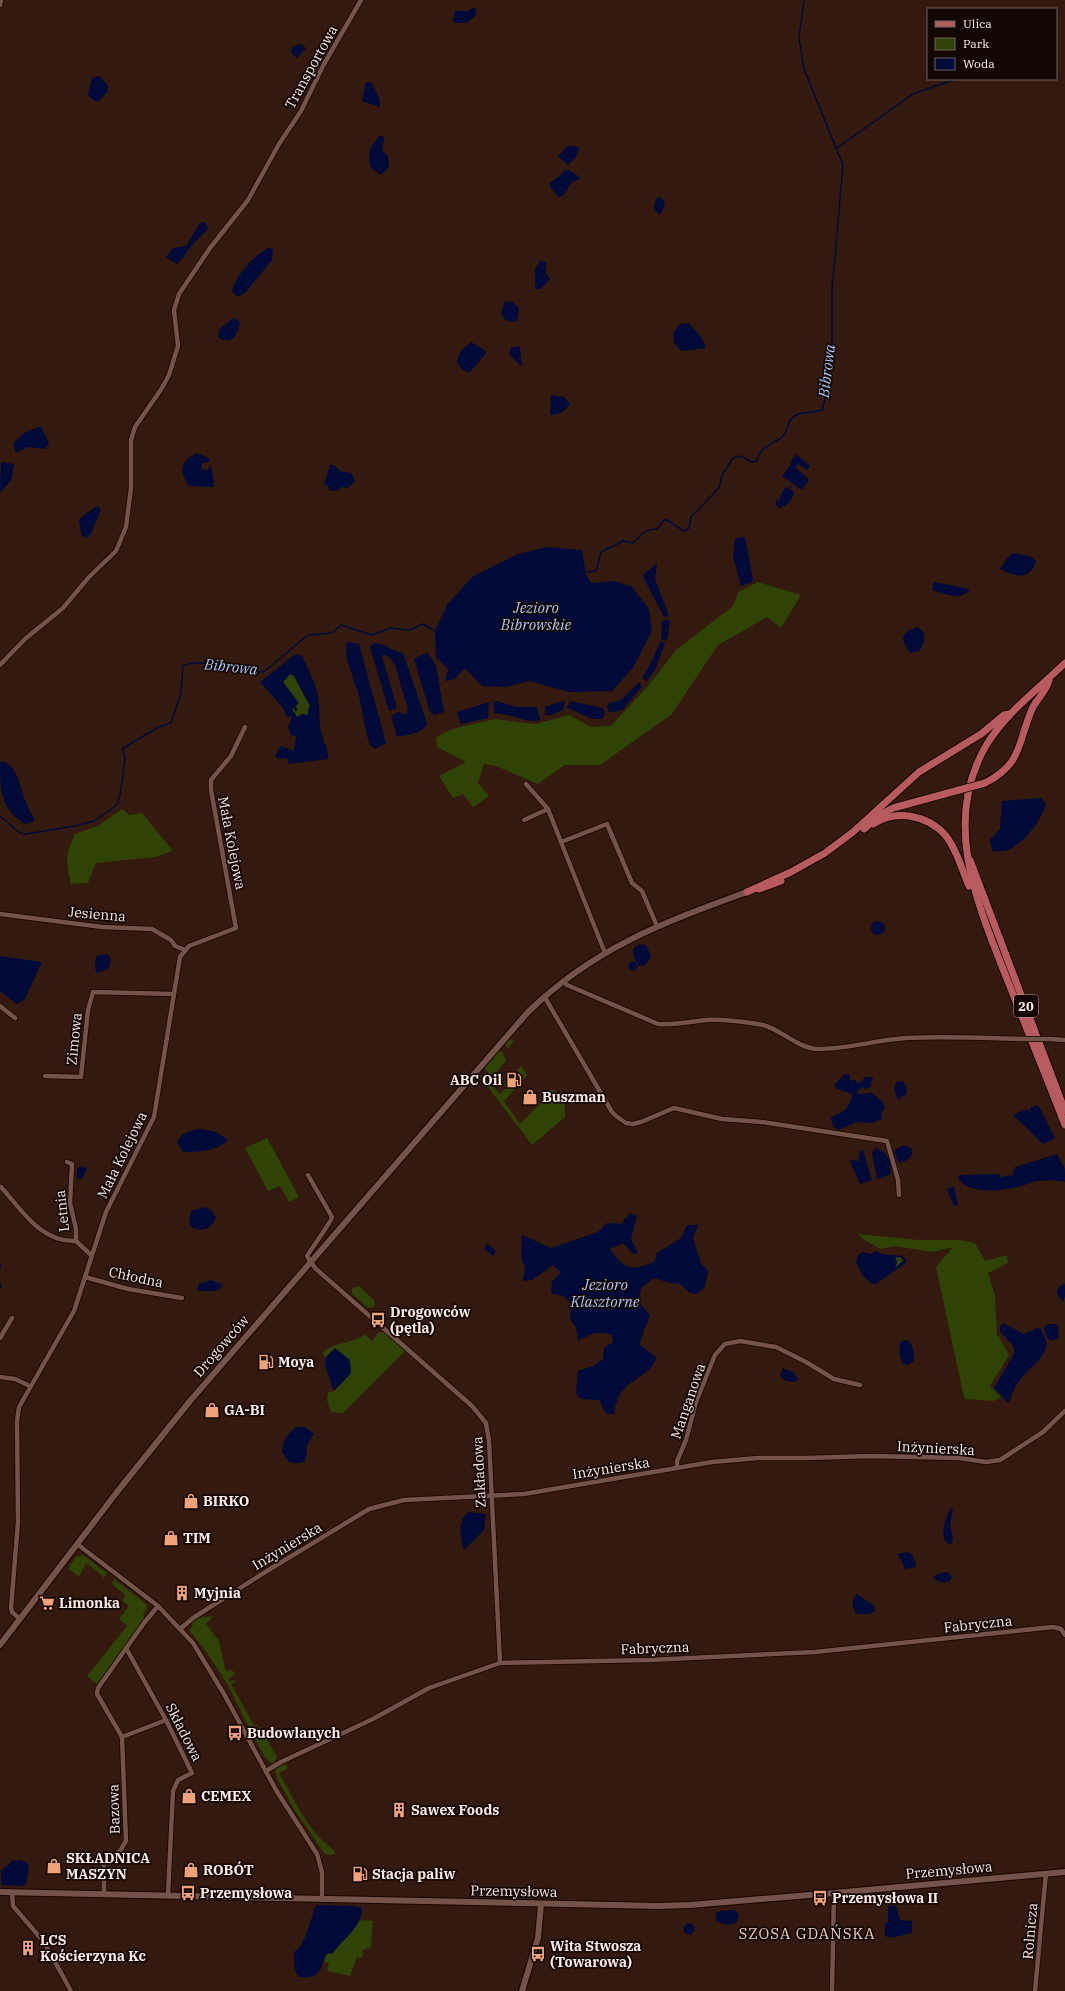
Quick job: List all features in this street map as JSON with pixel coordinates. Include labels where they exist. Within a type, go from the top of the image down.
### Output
[{"type":"main road","name":"20","points":[[1065,663],[1011,714],[988,743],[971,780],[965,820],[969,872],[980,910],[1065,1125]]},
{"type":"main road","points":[[747,892],[768,887],[810,867],[851,840],[880,815],[893,808],[985,783],[1007,769],[1015,757],[1034,707],[1048,685],[1049,678]]},
{"type":"main road","points":[[747,892],[792,872],[825,853],[854,832],[919,772],[981,734],[1004,715],[1011,714]]},
{"type":"main road","points":[[866,827],[870,827],[883,819],[900,816],[920,818],[936,827],[946,836],[955,851],[980,910]]},
{"type":"main road","name":"20","points":[[966,846],[981,890],[1065,1111]]},
{"type":"main road","name":"Drogowców","points":[[0,1645],[190,1401],[512,1028],[544,996],[605,952],[657,926],[747,892]]},
{"type":"main road","name":"Przemysłowa","points":[[0,1892],[541,1904],[690,1905],[1065,1872]]},
{"type":"main road","points":[[522,1991],[538,1938],[541,1904]]},
{"type":"street","points":[[0,5],[2,0]]},
{"type":"street","name":"Transportowa","points":[[0,665],[26,639],[63,608],[86,581],[116,551],[126,527],[131,488],[132,433],[134,427],[162,388],[169,375],[178,346],[174,310],[179,294],[210,248],[248,200],[279,144],[301,111],[324,64],[361,0]]},
{"type":"street","name":"Mała Kolejowa","points":[[20,1618],[12,1612],[11,1608],[18,1522],[18,1407],[74,1311],[106,1212],[156,1109],[180,957],[189,946],[236,928],[211,790],[211,780],[231,756],[245,727]]},
{"type":"street","points":[[526,784],[548,810],[605,952]]},
{"type":"street","points":[[524,820],[548,810]]},
{"type":"street","points":[[561,842],[607,824],[632,883],[642,891],[657,926]]},
{"type":"street","name":"Jesienna","points":[[0,914],[102,927],[152,929],[170,940],[175,946],[185,950]]},
{"type":"street","points":[[563,981],[567,985],[658,1024],[713,1020],[762,1025],[772,1028],[803,1045],[816,1049],[844,1047],[904,1038],[934,1037],[1065,1040]]},
{"type":"street","name":"Zimowa","points":[[45,1076],[82,1077],[88,1010],[92,992],[174,994]]},
{"type":"street","points":[[544,996],[612,1112],[626,1122],[641,1122],[674,1108],[722,1119],[762,1122],[887,1141],[898,1180],[899,1195]]},
{"type":"street","points":[[0,1006],[15,1018]]},
{"type":"street","name":"Letnia","points":[[66,1162],[72,1164],[70,1203],[76,1230],[76,1241],[91,1255]]},
{"type":"street","points":[[308,1175],[332,1219],[307,1256],[310,1261]]},
{"type":"street","points":[[1,1187],[39,1230],[48,1235],[69,1241],[76,1241]]},
{"type":"street","name":"Zakładowa","points":[[310,1261],[315,1268],[479,1412],[488,1429],[500,1664]]},
{"type":"street","name":"Chłodna","points":[[84,1277],[128,1290],[182,1298]]},
{"type":"street","points":[[0,1338],[12,1318]]},
{"type":"street","name":"Manganowa","points":[[678,1468],[677,1461],[686,1440],[696,1402],[715,1355],[725,1344],[740,1341],[776,1347],[839,1382],[860,1385]]},
{"type":"street","points":[[0,1377],[15,1379],[30,1386]]},
{"type":"street","name":"Inżynierska","points":[[180,1629],[193,1618],[368,1509],[404,1500],[492,1494],[524,1494],[712,1462],[758,1458],[880,1456],[959,1458],[992,1462],[1000,1460],[1043,1432],[1065,1411]]},
{"type":"street","points":[[78,1544],[158,1606],[180,1629],[204,1660],[293,1818],[317,1854],[322,1872],[322,1899]]},
{"type":"street","name":"Bazowa","points":[[104,1894],[104,1861],[120,1850],[126,1841],[122,1737],[97,1694],[98,1688],[158,1606]]},
{"type":"street","name":"Fabryczna","points":[[266,1771],[281,1762],[373,1719],[429,1688],[500,1664],[671,1659],[815,1652],[1053,1627],[1058,1627],[1065,1635]]},
{"type":"street","name":"Składowa","points":[[126,1648],[166,1720],[192,1773],[178,1780],[173,1791],[168,1895]]},
{"type":"street","points":[[122,1737],[166,1720]]},
{"type":"street","name":"Rolnicza","points":[[1035,1991],[1046,1873]]},
{"type":"street","points":[[12,1892],[13,1906],[44,1942],[72,1991]]},
{"type":"street","points":[[832,1991],[834,1893]]},
{"type":"green space","points":[[758,582],[801,595],[781,628],[767,617],[718,645],[672,714],[600,765],[565,765],[538,784],[496,766],[484,764],[478,783],[489,796],[473,807],[463,794],[453,798],[439,776],[466,762],[437,747],[436,738],[441,734],[456,728],[495,719],[535,724],[569,715],[591,727],[611,726],[647,687],[677,649],[733,606],[738,592]]},
{"type":"green space","points":[[290,674],[294,676],[310,706],[309,715],[297,717],[292,709],[296,708],[298,703],[283,682]]},
{"type":"green space","points":[[122,809],[129,815],[142,813],[173,851],[155,857],[96,863],[88,883],[71,884],[67,858],[69,847],[75,834],[98,826]]},
{"type":"green space","points":[[508,1039],[514,1040],[508,1049],[505,1044]]},
{"type":"green space","points":[[498,1051],[503,1052],[506,1061],[496,1073],[489,1074],[483,1067]]},
{"type":"green space","points":[[521,1066],[527,1075],[504,1101],[520,1124],[546,1097],[550,1090],[555,1090],[565,1105],[565,1117],[532,1145],[479,1075],[483,1076],[500,1094],[507,1087],[504,1085]]},
{"type":"green space","points":[[267,1138],[299,1197],[289,1202],[280,1186],[268,1191],[245,1148]]},
{"type":"green space","points":[[858,1234],[919,1240],[960,1240],[975,1243],[985,1261],[1007,1255],[1008,1263],[988,1273],[995,1295],[997,1334],[1009,1355],[990,1386],[1001,1397],[993,1401],[965,1399],[963,1393],[936,1267],[953,1247],[932,1252],[894,1246],[880,1249],[863,1239]]},
{"type":"green space","points":[[900,1257],[904,1262],[895,1268],[897,1262],[894,1258]]},
{"type":"green space","points":[[359,1286],[375,1301],[374,1307],[368,1308],[352,1294],[352,1288]]},
{"type":"green space","points":[[379,1332],[384,1332],[405,1351],[343,1413],[331,1412],[327,1400],[328,1392],[334,1391],[351,1373],[335,1348],[326,1357],[322,1353],[333,1346],[355,1340],[365,1334],[372,1341]]},
{"type":"green space","points":[[83,1555],[107,1573],[103,1579],[103,1576],[86,1563],[79,1577],[68,1568],[76,1557]]},
{"type":"green space","points":[[114,1579],[146,1604],[147,1609],[143,1615],[145,1618],[97,1684],[87,1676],[127,1626],[119,1619],[129,1606],[123,1601],[125,1595],[112,1584]]},
{"type":"green space","points":[[213,1616],[206,1624],[219,1641],[225,1669],[227,1671],[232,1670],[235,1674],[228,1679],[230,1682],[234,1680],[235,1682],[231,1684],[254,1725],[259,1725],[250,1730],[228,1685],[207,1653],[189,1630],[193,1625],[191,1622],[198,1618]]},
{"type":"green space","points":[[260,1727],[277,1757],[273,1764],[266,1759],[251,1732]]},
{"type":"green space","points":[[285,1764],[288,1768],[279,1773],[296,1804],[309,1825],[325,1843],[334,1850],[335,1854],[328,1855],[324,1853],[292,1806],[277,1778],[275,1769]]},
{"type":"green space","points":[[360,1920],[373,1921],[371,1947],[363,1950],[362,1958],[357,1957],[350,1976],[327,1971],[329,1963],[324,1962],[327,1954],[333,1953]]},
{"type":"water","points":[[473,7],[476,10],[476,15],[467,23],[455,23],[453,19],[455,11],[468,11]]},
{"type":"water","points":[[300,44],[306,48],[297,58],[291,52],[292,47]]},
{"type":"water","points":[[100,76],[108,86],[107,92],[98,102],[88,95],[92,78]]},
{"type":"water","points":[[366,82],[372,83],[379,98],[380,107],[362,101]]},
{"type":"water","points":[[380,135],[384,137],[382,151],[388,156],[389,167],[381,175],[371,168],[369,158],[370,150]]},
{"type":"water","points":[[568,146],[580,147],[575,158],[568,165],[558,156]]},
{"type":"water","points":[[565,170],[569,170],[581,178],[571,183],[563,196],[558,197],[550,186],[550,183]]},
{"type":"water","points":[[661,197],[665,203],[662,212],[659,215],[654,205],[657,198]]},
{"type":"water","points":[[205,222],[208,228],[177,264],[166,257],[173,248],[186,246],[200,223]]},
{"type":"water","points":[[270,247],[273,251],[272,260],[245,293],[237,297],[232,291],[237,279],[259,254]]},
{"type":"water","points":[[540,261],[546,262],[546,273],[550,279],[541,289],[535,289],[535,270]]},
{"type":"water","points":[[505,301],[512,302],[519,308],[517,321],[508,321],[501,314]]},
{"type":"water","points":[[233,318],[240,322],[233,338],[227,340],[218,337],[219,330]]},
{"type":"water","points":[[689,323],[701,337],[706,348],[681,351],[674,343],[673,333],[680,324]]},
{"type":"water","points":[[471,342],[487,352],[469,373],[462,369],[457,362],[460,352]]},
{"type":"water","points":[[518,346],[520,347],[522,367],[509,354],[511,348]]},
{"type":"water","points":[[551,395],[564,397],[570,404],[562,412],[550,415]]},
{"type":"water","points":[[41,427],[49,443],[45,449],[28,447],[16,453],[13,443],[24,433]]},
{"type":"water","points":[[198,453],[209,459],[209,462],[202,463],[201,467],[203,470],[207,470],[211,465],[213,487],[189,486],[186,481],[183,466],[188,459]]},
{"type":"water","points":[[797,455],[810,466],[807,470],[798,464],[795,467],[809,480],[802,490],[782,476],[790,465],[794,456]]},
{"type":"water","points":[[1,462],[14,464],[11,480],[0,493]]},
{"type":"water","points":[[330,465],[334,465],[340,471],[351,473],[355,481],[348,488],[341,487],[339,490],[330,491],[328,486],[324,485]]},
{"type":"water","points":[[787,487],[794,492],[793,495],[787,504],[779,508],[775,504],[777,500],[779,501],[783,490]]},
{"type":"water","points":[[97,506],[101,509],[91,534],[86,538],[81,534],[79,519]]},
{"type":"water","points":[[745,538],[753,579],[752,582],[741,586],[733,557],[735,539]]},
{"type":"water","name":"Jezioro Bibrowskie","points":[[548,547],[582,550],[586,575],[591,583],[615,581],[632,587],[649,609],[652,631],[632,669],[612,691],[569,692],[529,681],[505,687],[482,686],[465,668],[454,679],[445,681],[448,669],[436,657],[435,631],[447,605],[472,577],[518,554]]},
{"type":"water","points":[[1013,553],[1029,556],[1036,561],[1030,572],[1021,576],[1011,574],[1000,569],[1009,556]]},
{"type":"water","points":[[657,563],[655,579],[669,616],[664,617],[643,577],[644,574]]},
{"type":"water","points":[[934,582],[970,589],[962,595],[952,596],[932,590]]},
{"type":"water","points":[[666,619],[670,622],[667,641],[661,639],[662,622]]},
{"type":"water","points":[[918,627],[924,633],[924,642],[919,651],[910,653],[903,640],[908,631]]},
{"type":"water","points":[[661,641],[665,643],[656,668],[646,682],[642,677]]},
{"type":"water","points":[[349,642],[359,644],[386,743],[375,749],[370,745],[367,736],[359,695],[347,660],[346,643]]},
{"type":"water","points":[[374,643],[403,653],[427,723],[423,729],[409,735],[397,736],[391,716],[398,712],[406,715],[408,709],[395,665],[391,659],[384,654],[382,656],[397,708],[389,711],[370,647]]},
{"type":"water","points":[[427,652],[436,666],[444,712],[434,715],[430,712],[414,659]]},
{"type":"water","points":[[298,654],[302,656],[315,686],[319,700],[321,732],[328,752],[328,759],[288,764],[287,758],[279,759],[275,756],[281,746],[294,751],[296,736],[291,735],[288,727],[292,718],[290,716],[286,717],[284,709],[260,682],[294,655]],"holes":[[[290,674],[294,676],[310,706],[308,715],[302,714],[297,717],[292,709],[294,708],[295,711],[298,710],[295,706],[299,703],[283,682]]]},
{"type":"water","points":[[639,682],[642,687],[622,710],[609,712],[607,706],[609,703],[621,700]]},
{"type":"water","points":[[565,700],[563,710],[549,716],[545,714],[545,707]]},
{"type":"water","points":[[496,701],[517,707],[537,707],[540,720],[534,721],[495,714],[493,702]]},
{"type":"water","points":[[570,701],[603,708],[605,716],[601,719],[593,719],[567,708]]},
{"type":"water","points":[[489,702],[488,718],[461,724],[457,712]]},
{"type":"water","points":[[2,761],[12,768],[18,778],[27,805],[35,819],[32,822],[25,824],[11,812],[6,805],[1,790],[0,781],[0,762]]},
{"type":"water","points":[[1041,798],[1046,804],[1044,811],[1032,830],[1020,842],[1008,850],[992,851],[990,840],[1000,829],[1002,801]]},
{"type":"water","points":[[878,921],[883,923],[885,928],[883,933],[878,935],[873,933],[871,928],[873,923]]},
{"type":"water","points":[[640,944],[646,945],[651,956],[646,963],[639,966],[634,957],[633,949]]},
{"type":"water","points":[[107,954],[111,959],[109,968],[97,974],[95,968],[96,956]]},
{"type":"water","points":[[0,956],[42,962],[25,999],[17,1004],[0,991]]},
{"type":"water","points":[[631,962],[635,962],[637,966],[635,970],[631,970],[629,968],[629,964]]},
{"type":"water","points":[[845,1074],[850,1075],[850,1080],[855,1080],[859,1084],[865,1077],[872,1077],[873,1079],[870,1084],[872,1086],[865,1089],[862,1087],[856,1094],[872,1093],[883,1102],[885,1107],[881,1115],[882,1119],[873,1123],[857,1122],[838,1130],[833,1126],[831,1117],[846,1109],[851,1099],[852,1094],[835,1088],[835,1084]]},
{"type":"water","points":[[897,1081],[903,1082],[907,1088],[906,1094],[898,1100],[894,1089]]},
{"type":"water","points":[[1038,1105],[1055,1138],[1043,1144],[1013,1115],[1028,1109],[1030,1111],[1030,1108]]},
{"type":"water","points":[[201,1129],[216,1132],[228,1140],[219,1147],[213,1149],[183,1152],[177,1142],[181,1136],[187,1132]]},
{"type":"water","points":[[904,1145],[912,1149],[912,1155],[907,1160],[899,1163],[894,1151]]},
{"type":"water","points":[[875,1148],[882,1151],[888,1157],[891,1170],[890,1174],[877,1179],[872,1153]]},
{"type":"water","points":[[863,1150],[872,1180],[860,1184],[850,1161],[853,1159],[858,1162],[860,1151]]},
{"type":"water","points":[[1057,1154],[1065,1169],[1065,1182],[1051,1180],[1037,1181],[999,1190],[983,1190],[969,1187],[958,1178],[960,1175],[999,1174],[1000,1177],[1012,1175],[1013,1178],[1015,1167]]},
{"type":"water","points":[[81,1166],[87,1169],[82,1179],[77,1179],[77,1169]]},
{"type":"water","points":[[954,1186],[958,1205],[954,1206],[947,1189]]},
{"type":"water","points":[[206,1207],[212,1211],[216,1218],[214,1222],[202,1230],[191,1227],[189,1222],[191,1211]]},
{"type":"water","name":"Jezioro Klasztorne","points":[[630,1213],[637,1216],[631,1239],[638,1253],[633,1254],[623,1243],[610,1249],[624,1265],[634,1268],[647,1265],[655,1261],[657,1253],[681,1238],[687,1225],[698,1225],[693,1238],[701,1263],[708,1271],[705,1287],[697,1294],[690,1293],[680,1284],[670,1283],[654,1278],[641,1288],[639,1302],[650,1315],[639,1344],[657,1358],[645,1373],[626,1387],[621,1393],[614,1414],[606,1414],[599,1400],[581,1399],[576,1393],[578,1371],[593,1366],[603,1359],[604,1348],[613,1342],[612,1335],[598,1333],[586,1336],[578,1341],[576,1327],[570,1319],[572,1304],[563,1296],[551,1293],[552,1281],[561,1273],[553,1265],[532,1280],[523,1281],[525,1268],[521,1257],[522,1235],[551,1248],[598,1232],[607,1223],[621,1224]]},
{"type":"water","points":[[487,1243],[496,1251],[493,1256],[484,1249]]},
{"type":"water","points":[[875,1251],[882,1254],[903,1256],[907,1262],[876,1284],[872,1284],[863,1276],[856,1262],[859,1254],[863,1252],[871,1254]],"holes":[[[895,1257],[900,1257],[904,1260],[895,1268],[897,1262]]]},
{"type":"water","points":[[211,1280],[221,1284],[222,1288],[215,1291],[198,1291],[197,1289],[199,1284]]},
{"type":"water","points":[[1065,1284],[1065,1296],[1063,1302],[1057,1294],[1057,1290],[1060,1286]]},
{"type":"water","points":[[1003,1323],[1024,1334],[1037,1328],[1041,1329],[1047,1343],[1043,1354],[1017,1385],[1008,1403],[994,1388],[1014,1354],[1014,1347],[1000,1331],[1000,1327]]},
{"type":"water","points":[[1048,1324],[1055,1324],[1058,1326],[1059,1338],[1052,1341],[1047,1337],[1044,1327]]},
{"type":"water","points":[[908,1340],[910,1342],[914,1357],[913,1362],[907,1365],[903,1364],[899,1350],[901,1341]]},
{"type":"water","points":[[335,1348],[350,1360],[351,1373],[334,1391],[325,1365],[326,1357]]},
{"type":"water","points":[[783,1368],[793,1372],[798,1379],[795,1382],[786,1381],[780,1376]]},
{"type":"water","points":[[296,1427],[305,1427],[314,1434],[307,1445],[305,1461],[300,1463],[289,1462],[282,1452],[283,1444],[286,1438]]},
{"type":"water","points":[[951,1508],[953,1508],[950,1526],[953,1538],[952,1543],[949,1544],[944,1540],[943,1532],[947,1516]]},
{"type":"water","points":[[469,1512],[486,1514],[484,1530],[464,1550],[460,1529],[465,1515]]},
{"type":"water","points":[[907,1552],[912,1555],[916,1564],[915,1567],[905,1569],[898,1554]]},
{"type":"water","points":[[945,1572],[949,1573],[952,1577],[950,1581],[941,1582],[934,1578],[934,1576]]},
{"type":"water","points":[[857,1594],[874,1606],[875,1611],[869,1614],[856,1614],[853,1603]]},
{"type":"water","points":[[21,1860],[27,1863],[29,1867],[26,1884],[23,1886],[2,1885],[1,1871],[12,1861]]},
{"type":"water","points":[[316,1905],[354,1906],[362,1908],[361,1915],[355,1927],[333,1953],[326,1954],[318,1973],[311,1977],[299,1977],[295,1968],[294,1952],[300,1947],[306,1935]]},
{"type":"water","points":[[888,1906],[896,1906],[900,1920],[912,1921],[912,1933],[891,1938],[885,1936],[885,1923],[888,1922]]},
{"type":"water","points":[[734,1910],[739,1916],[736,1923],[728,1925],[716,1921],[716,1913],[720,1911]]},
{"type":"water","points":[[687,1924],[691,1924],[693,1925],[693,1933],[687,1934],[684,1931],[684,1927]]},
{"type":"waterway","name":"Bibrowa","points":[[804,0],[799,38],[804,69],[843,165],[837,233]]},
{"type":"waterway","points":[[837,148],[913,94],[952,80]]},
{"type":"waterway","name":"Bibrowa","points":[[585,572],[596,571],[601,552],[623,541],[633,543],[647,530],[657,529],[665,519],[684,531],[689,528],[691,517],[719,488],[722,475],[733,458],[741,456],[752,462],[757,461],[759,455],[765,448],[783,436],[794,416],[822,410],[827,391],[832,355],[832,288],[837,236]]},
{"type":"waterway","name":"Bibrowa","points":[[0,816],[20,833],[26,834],[75,826],[94,821],[114,807],[118,803],[121,789],[125,759],[123,748],[159,727],[171,723],[181,693],[183,666],[190,664],[210,663],[260,672],[265,671],[308,635],[332,633],[341,625],[372,635],[390,628],[410,630],[423,624],[435,631]]},
{"type":"waterway","name":"Bibrowa","points":[[0,1263],[0,1269]]},
{"type":"waterway","name":"Bibrowa","points":[[0,1284],[0,1288]]},
{"type":"place","name":"ABC Oil","points":[[514,1080]]},
{"type":"place","name":"Buszman","points":[[530,1097]]},
{"type":"place","name":"Drogowców (pętla)","points":[[378,1320]]},
{"type":"place","name":"Moya","points":[[266,1362]]},
{"type":"place","name":"GA-BI","points":[[212,1410]]},
{"type":"place","name":"BIRKO","points":[[191,1501]]},
{"type":"place","name":"TIM","points":[[171,1538]]},
{"type":"place","name":"Myjnia","points":[[182,1593]]},
{"type":"place","name":"Limonka","points":[[47,1603]]},
{"type":"place","name":"Budowlanych","points":[[235,1733]]},
{"type":"place","name":"СEMEX","points":[[189,1796]]},
{"type":"place","name":"Sawex Foods","points":[[399,1810]]},
{"type":"place","name":"SKŁADNICA MASZYN","points":[[54,1866]]},
{"type":"place","name":"ROBÓT","points":[[191,1870]]},
{"type":"place","name":"Stacja paliw","points":[[360,1874]]},
{"type":"place","name":"Przemysłowa","points":[[188,1893]]},
{"type":"place","name":"Przemysłowa II","points":[[820,1898]]},
{"type":"place","name":"LCS Kościerzyna Kc","points":[[28,1948]]},
{"type":"place","name":"Wita Stwosza (Towarowa)","points":[[538,1954]]},
{"type":"district","name":"SZOSA GDAŃSKA","points":[[807,1934]]}]
